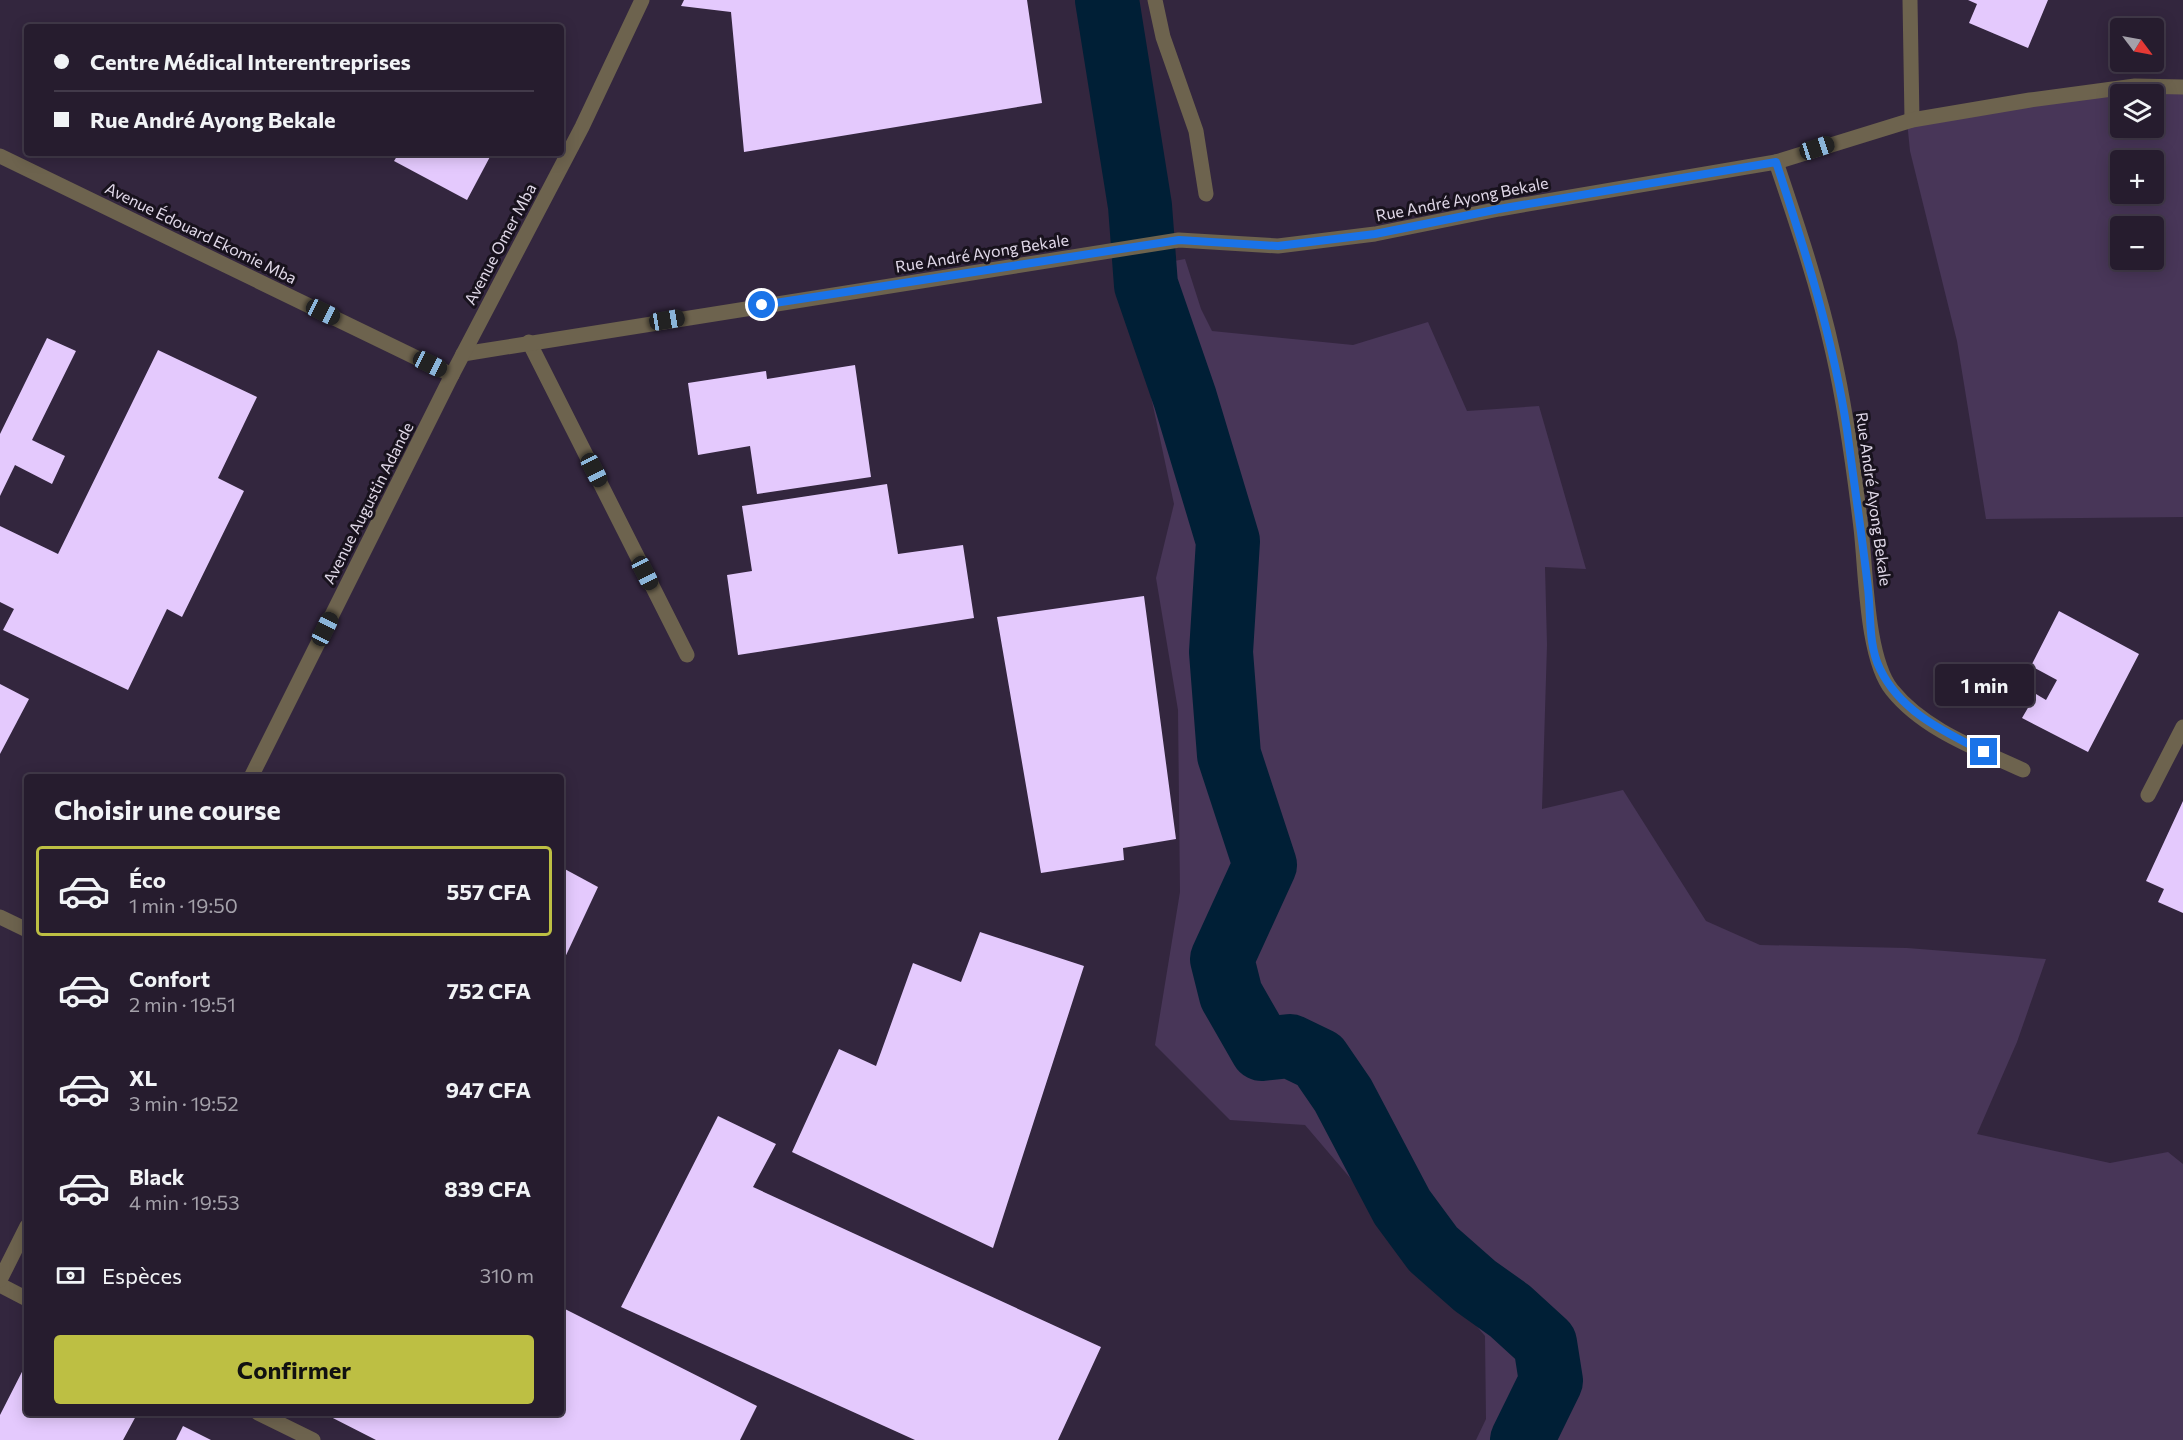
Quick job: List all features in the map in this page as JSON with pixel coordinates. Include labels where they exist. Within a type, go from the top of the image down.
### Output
[{"type":"street","name":"Avenue Omer Mba","points":[[452,375],[582,127],[642,0]]},
{"type":"street","points":[[1155,0],[1163,37],[1196,130],[1206,194]]},
{"type":"street","points":[[1910,0],[1912,120]]},
{"type":"street","points":[[1776,162],[1912,120],[2030,100],[2134,86],[2183,87]]},
{"type":"street","name":"Avenue Édouard Ekomie Mba","points":[[0,156],[452,375]]},
{"type":"street","name":"Rue André Ayong Bekale","points":[[463,354],[1179,240],[1278,246],[1375,234],[1499,209],[1776,162],[1833,352],[1861,525],[1872,638],[1878,666],[1892,690],[1914,712],[1946,733],[2023,770]]},
{"type":"street","points":[[529,342],[687,655]]},
{"type":"street","name":"Avenue Augustin Adande","points":[[252,774],[452,375]]},
{"type":"street","points":[[2148,795],[2183,727]]},
{"type":"street","points":[[0,917],[24,929]]},
{"type":"street","points":[[0,1280],[24,1232]]},
{"type":"street","points":[[0,1285],[24,1297]]},
{"type":"street","points":[[264,1416],[313,1440]]},
{"type":"shaded area","points":[[2183,87],[2183,517],[1986,519],[1957,341],[1910,151],[1907,121],[2110,96],[2110,138],[2164,138],[2164,89]]},
{"type":"shaded area","points":[[1185,259],[1201,309],[1212,331],[1353,345],[1428,322],[1467,411],[1539,406],[1586,569],[1545,567],[1547,645],[1542,809],[1623,790],[1706,921],[1760,945],[1907,948],[2046,959],[2017,1042],[1977,1134],[2110,1163],[2168,1152],[2183,1164],[2183,1440],[1476,1440],[1486,1419],[1485,1336],[1305,1125],[1230,1120],[1155,1045],[1180,892],[1178,710],[1156,578],[1174,504],[1146,373],[1119,271]]},
{"type":"building","points":[[684,0],[1027,0],[1042,103],[744,152],[731,12],[681,6]]},
{"type":"building","points":[[1968,0],[2048,0],[2028,48],[1969,23],[1977,4]]},
{"type":"building","points":[[397,156],[490,156],[467,200],[394,161]]},
{"type":"building","points":[[47,338],[76,351],[32,440],[65,456],[52,484],[15,465],[0,496],[0,434]]},
{"type":"building","points":[[158,350],[257,397],[218,478],[244,491],[182,617],[167,609],[128,690],[3,630],[14,609],[0,602],[0,526],[58,554]]},
{"type":"building","points":[[855,365],[871,477],[757,494],[750,446],[698,455],[688,383],[766,371],[767,379]]},
{"type":"building","points":[[887,484],[898,554],[963,545],[974,618],[738,655],[727,575],[752,571],[742,506]]},
{"type":"building","points":[[1144,596],[1176,839],[1123,848],[1124,860],[1041,873],[997,617]]},
{"type":"building","points":[[2059,611],[2139,654],[2088,752],[2022,718],[2036,694],[2046,700],[2057,680],[2031,666]]},
{"type":"building","points":[[0,684],[29,699],[0,754]]},
{"type":"building","points":[[2183,801],[2183,913],[2158,902],[2164,889],[2146,881]]},
{"type":"building","points":[[564,869],[598,887],[564,960]]},
{"type":"building","points":[[980,932],[1084,966],[993,1248],[792,1152],[839,1049],[876,1066],[913,963],[961,982]]},
{"type":"building","points":[[718,1116],[776,1144],[753,1187],[1101,1347],[1058,1440],[915,1440],[621,1307]]},
{"type":"building","points":[[564,1309],[757,1406],[740,1440],[376,1440],[329,1416],[564,1416]]},
{"type":"building","points":[[24,1368],[24,1416],[136,1416],[123,1440],[0,1440],[0,1415]]},
{"type":"building","points":[[183,1426],[211,1440],[176,1440]]},
{"type":"waterway","points":[[1107,0],[1140,206],[1146,285],[1185,398],[1228,541],[1221,652],[1229,755],[1265,865],[1222,959],[1231,995],[1262,1049],[1290,1046],[1319,1060],[1343,1095],[1402,1207],[1433,1249],[1475,1286],[1510,1311],[1545,1343],[1551,1381],[1522,1440]]},
{"type":"route","points":[[762,305],[1179,240],[1228,245],[1278,246],[1375,234],[1499,209],[1776,162],[1833,352],[1861,525],[1872,638],[1878,666],[1892,690],[1914,712],[1946,733],[1984,752]]}]
